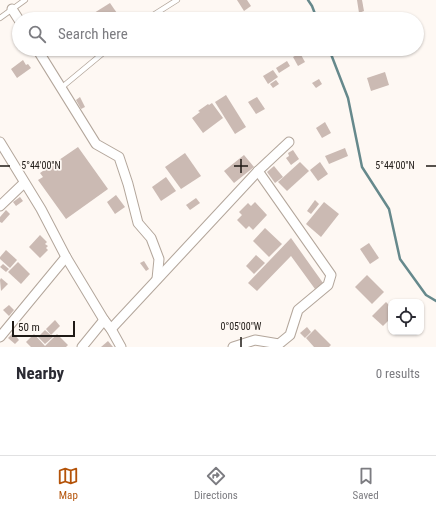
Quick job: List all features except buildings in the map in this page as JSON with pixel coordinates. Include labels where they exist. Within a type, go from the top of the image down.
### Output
[{"type":"street","points":[[41,56],[96,144],[119,157],[138,223],[151,238],[159,259],[157,279]]},
{"type":"street","points":[[0,142],[24,183],[41,208],[66,257],[121,347]]},
{"type":"street","points":[[111,329],[258,171],[289,142]]},
{"type":"street","points":[[233,347],[256,340],[279,344],[290,335],[298,310],[328,285],[331,275],[258,171]]},
{"type":"street","points":[[0,206],[24,183]]},
{"type":"street","points":[[0,337],[66,257]]},
{"type":"street","points":[[82,347],[104,320]]},
{"type":"lane","points":[[0,18],[26,0]]},
{"type":"lane","points":[[159,12],[177,0]]},
{"type":"lane","points":[[61,88],[100,56]]},
{"type":"waterway","points":[[308,0],[314,12]]},
{"type":"waterway","points":[[332,56],[348,98],[362,167],[389,209],[400,259],[426,295],[436,301]]}]
